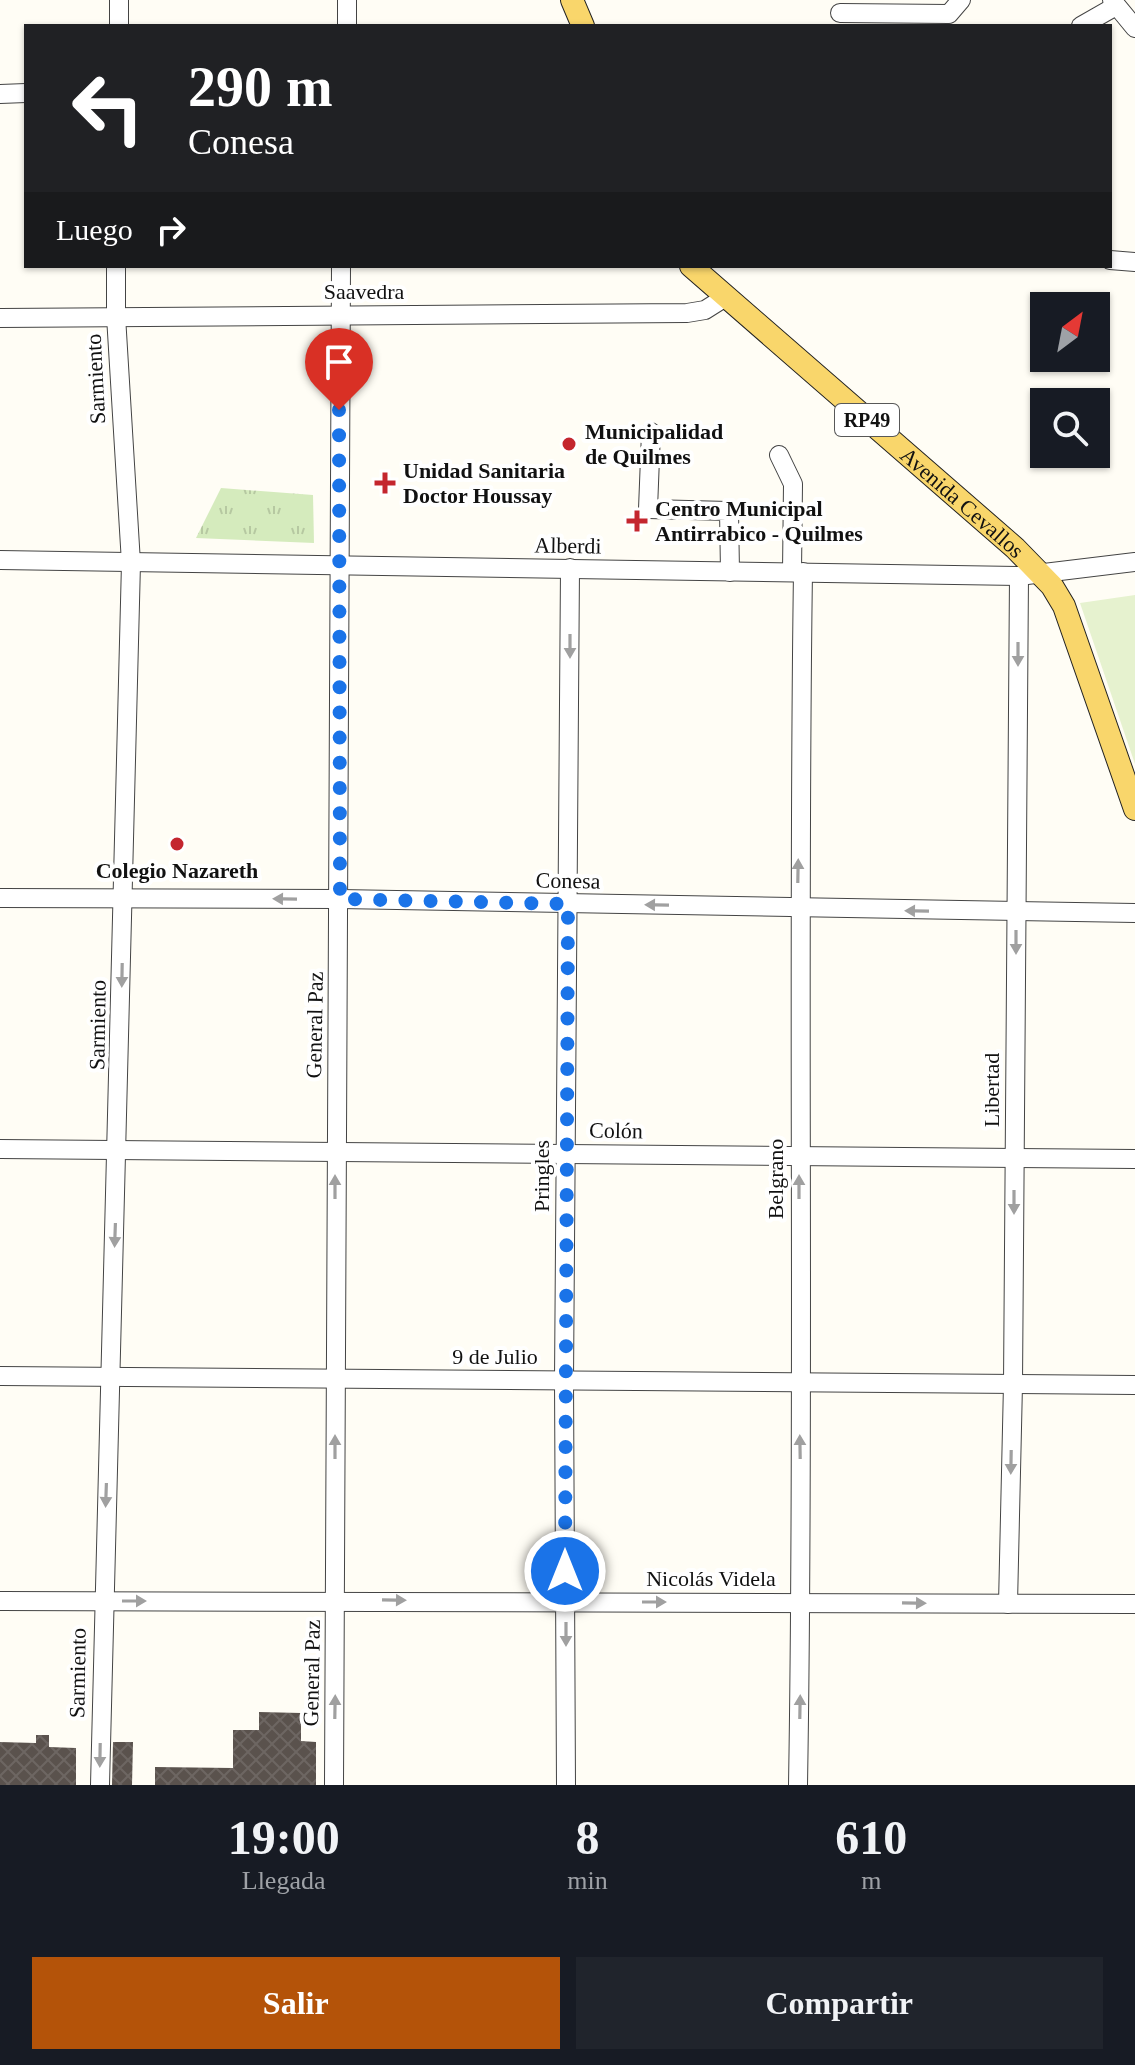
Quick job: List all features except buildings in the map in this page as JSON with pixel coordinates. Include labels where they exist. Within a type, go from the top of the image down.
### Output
[{"type":"main road","points":[[572,0],[582,24]]},
{"type":"main road","name":"Avenida Cevallos","points":[[693,268],[1015,548],[1042,575],[1064,606],[1135,809]]},
{"type":"street","points":[[119,0],[119,24]]},
{"type":"street","points":[[347,0],[347,24]]},
{"type":"street","points":[[840,13],[949,14],[961,0]]},
{"type":"street","points":[[1084,24],[1114,3],[1135,28]]},
{"type":"street","points":[[0,94],[24,93]]},
{"type":"street","points":[[1112,260],[1135,262]]},
{"type":"street","name":"Sarmiento","points":[[100,1785],[102,1602],[118,1152],[131,563],[116,316],[116,268]]},
{"type":"street","name":"General Paz","points":[[334,1785],[341,268]]},
{"type":"street","name":"Saavedra","points":[[0,318],[687,313],[705,310],[724,298]]},
{"type":"street","points":[[651,432],[648,509],[729,511],[730,572]]},
{"type":"street","name":"Belgrano","points":[[779,455],[793,484],[798,572],[801,1601],[798,1785]]},
{"type":"street","name":"Alberdi","points":[[0,560],[1019,576],[1135,562]]},
{"type":"street","name":"Pringles","points":[[566,1785],[564,1380],[570,568]]},
{"type":"street","name":"Libertad","points":[[1008,1604],[1013,1384],[1019,576]]},
{"type":"street","name":"Conesa","points":[[0,898],[340,899],[1135,913]]},
{"type":"street","name":"Colón","points":[[0,1149],[335,1155],[1135,1159]]},
{"type":"street","name":"9 de Julio","points":[[0,1376],[1135,1385]]},
{"type":"street","name":"Nicolás Videla","points":[[0,1601],[1135,1604]]},
{"type":"green space","points":[[221,488],[313,495],[314,543],[196,538]]},
{"type":"green space","points":[[1135,595],[1135,764],[1080,603]]},
{"type":"place","name":"Municipalidad de Quilmes","points":[[569,444]]},
{"type":"place","name":"Unidad Sanitaria Doctor Houssay","points":[[385,483]]},
{"type":"place","name":"Centro Municipal Antirrabico - Quilmes","points":[[637,521]]},
{"type":"place","name":"Colegio Nazareth","points":[[177,844]]},
{"type":"route","points":[[339,410],[340,899],[568,904],[565,1571]]}]
